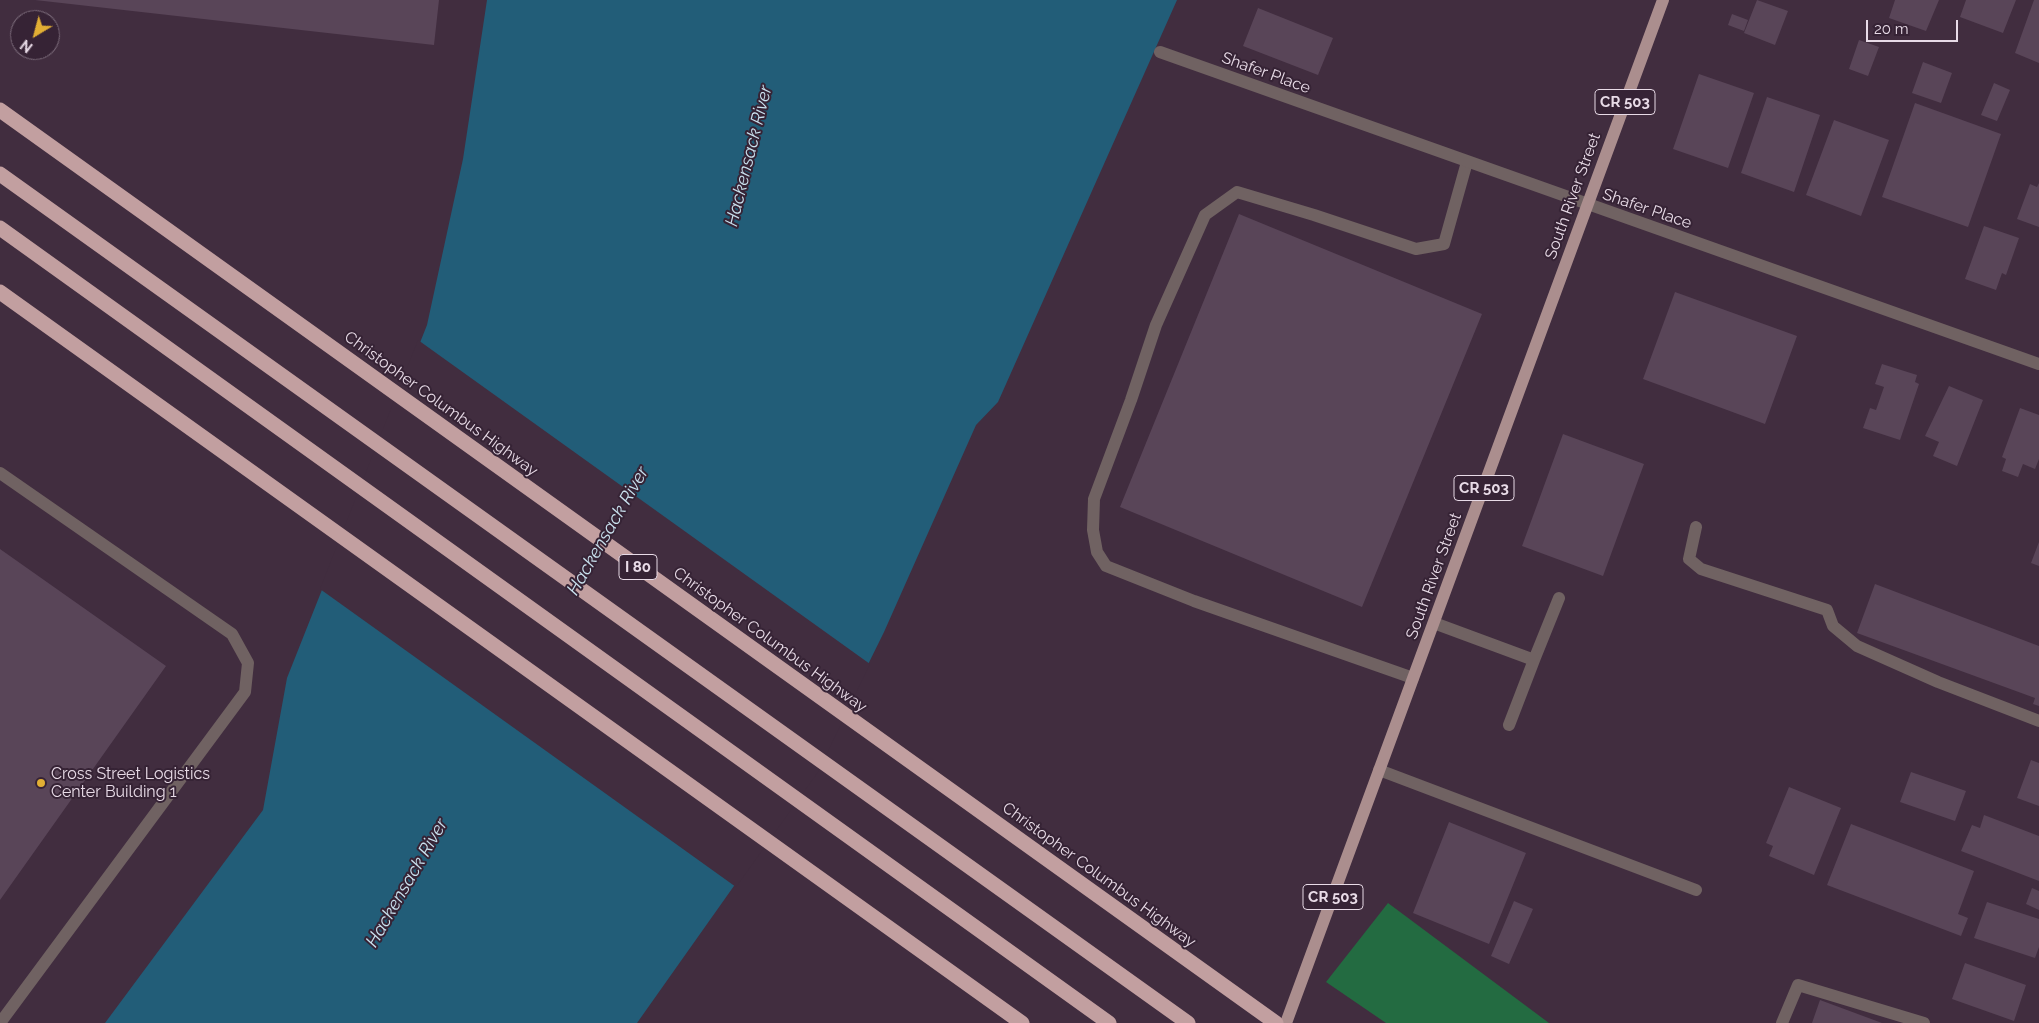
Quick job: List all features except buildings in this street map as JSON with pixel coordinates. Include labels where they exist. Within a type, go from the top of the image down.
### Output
[{"type":"highway","name":"Christopher Columbus Highway","points":[[0,110],[1276,1023]]},
{"type":"highway","points":[[0,174],[1188,1023]]},
{"type":"highway","points":[[0,228],[1110,1023]]},
{"type":"highway","points":[[0,292],[1022,1023]]},
{"type":"main road","name":"South River Street","points":[[1286,1023],[1663,0]]},
{"type":"street","name":"Shafer Place","points":[[1160,52],[2039,364]]},
{"type":"street","points":[[1413,678],[1194,601],[1106,566],[1098,552],[1093,530],[1094,500],[1156,325],[1176,276],[1205,215],[1236,192],[1314,215],[1416,249],[1444,244],[1468,162]]},
{"type":"street","points":[[0,473],[232,634],[248,663],[245,692],[0,1023]]},
{"type":"street","points":[[1696,527],[1689,559],[1701,569],[1827,610],[1833,626],[1857,646],[1938,682],[2039,722]]},
{"type":"street","points":[[1509,726],[1559,598]]},
{"type":"street","points":[[1434,623],[1534,660]]},
{"type":"street","points":[[1379,770],[1696,890]]},
{"type":"street","points":[[1782,1023],[1798,985],[1924,1023]]},
{"type":"green space","points":[[1388,903],[1549,1023],[1386,1023],[1326,982]]},
{"type":"water","name":"Hackensack River","points":[[487,0],[1177,0],[998,402],[976,425],[884,632],[816,770],[637,1023],[105,1023],[263,810],[287,678],[427,325],[463,159]]},
{"type":"pier","points":[[418,340],[870,664],[818,772],[736,887],[320,589]]},
{"type":"place","name":"Cross Street Logistics Center Building 1","points":[[41,783]]}]
